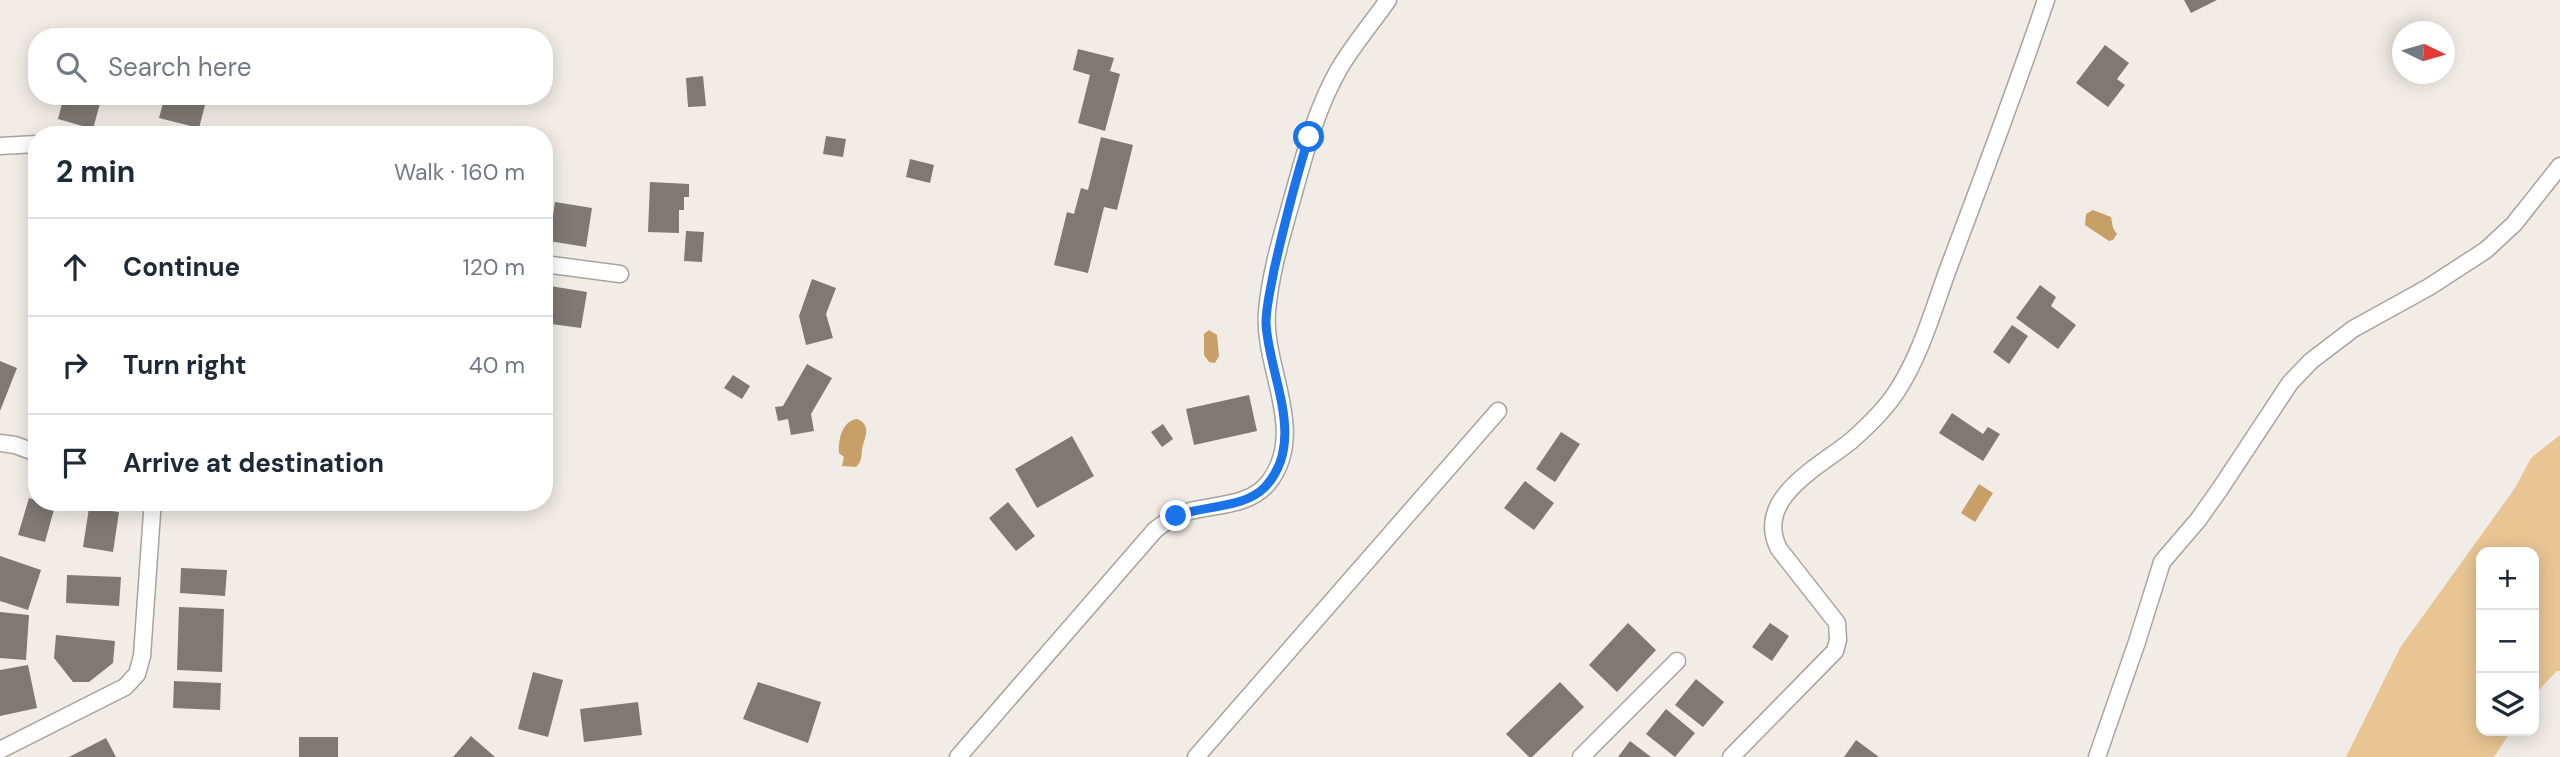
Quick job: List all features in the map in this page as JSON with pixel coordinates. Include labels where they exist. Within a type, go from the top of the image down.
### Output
[{"type":"street","points":[[958,757],[1155,530],[1168,520],[1185,513],[1250,498],[1260,492],[1273,477],[1282,450],[1284,422],[1280,391],[1268,345],[1266,319],[1281,237],[1306,146],[1324,98],[1346,58],[1388,0]]},
{"type":"street","points":[[1731,757],[1835,651],[1838,640],[1837,623],[1779,549],[1774,537],[1775,516],[1795,484],[1851,441],[1881,413],[1910,369],[2009,109],[2046,0]]},
{"type":"street","points":[[0,146],[28,144]]},
{"type":"street","points":[[2097,757],[2162,562],[2198,520],[2290,383],[2311,361],[2353,329],[2429,287],[2486,250],[2514,225],[2560,166]]},
{"type":"street","points":[[553,265],[620,274]]},
{"type":"street","points":[[1196,757],[1498,411]]},
{"type":"street","points":[[0,443],[28,450]]},
{"type":"street","points":[[0,750],[125,687],[137,674],[142,656],[152,511]]},
{"type":"street","points":[[1581,757],[1678,661]]},
{"type":"shaded area","points":[[2093,210],[2111,217],[2117,234],[2113,240],[2109,241],[2085,225],[2086,214]]},
{"type":"shaded area","points":[[1209,330],[1217,335],[1219,356],[1215,363],[1209,362],[1204,355],[1204,334]]},
{"type":"shaded area","points":[[857,419],[866,428],[861,459],[856,467],[842,466],[844,457],[839,453],[840,437],[844,427]]},
{"type":"shaded area","points":[[2560,435],[2560,671],[2539,690],[2539,547],[2476,547],[2476,736],[2508,736],[2494,757],[2346,757],[2400,648],[2515,488],[2531,458]]},
{"type":"shaded area","points":[[1979,484],[1993,493],[1975,522],[1961,513]]},
{"type":"building","points":[[2184,0],[2217,0],[2191,13]]},
{"type":"building","points":[[2105,45],[2129,63],[2117,79],[2125,85],[2108,107],[2076,83]]},
{"type":"building","points":[[1078,49],[1114,58],[1110,71],[1120,74],[1105,131],[1078,123],[1090,75],[1073,70]]},
{"type":"building","points":[[703,76],[706,106],[688,107],[686,78]]},
{"type":"building","points":[[62,105],[100,105],[94,126],[82,126],[58,119]]},
{"type":"building","points":[[163,105],[205,105],[200,126],[159,118]]},
{"type":"building","points":[[826,136],[846,139],[843,157],[823,154]]},
{"type":"building","points":[[1101,137],[1133,145],[1117,210],[1104,207],[1088,273],[1054,265],[1067,212],[1074,214],[1081,188],[1088,190]]},
{"type":"building","points":[[910,159],[934,165],[930,183],[906,177]]},
{"type":"building","points":[[650,182],[689,184],[689,197],[684,197],[684,210],[679,210],[679,233],[648,232]]},
{"type":"building","points":[[555,202],[592,208],[586,247],[553,242]]},
{"type":"building","points":[[686,231],[704,232],[702,262],[684,261]]},
{"type":"building","points":[[812,279],[836,288],[826,314],[833,338],[806,345],[799,316]]},
{"type":"building","points":[[2040,285],[2056,297],[2051,306],[2076,325],[2058,349],[2016,318]]},
{"type":"building","points":[[553,286],[587,292],[581,328],[553,324]]},
{"type":"building","points":[[2012,325],[2028,336],[2009,364],[1993,352]]},
{"type":"building","points":[[0,361],[17,368],[0,411]]},
{"type":"building","points":[[807,364],[832,378],[811,414],[814,431],[791,435],[788,419],[778,421],[775,407],[783,406]]},
{"type":"building","points":[[733,375],[750,386],[742,399],[724,388]]},
{"type":"building","points":[[1249,395],[1257,431],[1194,445],[1186,409]]},
{"type":"building","points":[[1952,413],[1983,434],[1988,427],[2000,434],[1983,461],[1939,433]]},
{"type":"building","points":[[1163,424],[1173,439],[1162,447],[1151,432]]},
{"type":"building","points":[[1561,432],[1580,444],[1555,482],[1536,469]]},
{"type":"building","points":[[1072,436],[1094,476],[1037,508],[1015,469]]},
{"type":"building","points":[[1525,481],[1554,503],[1534,530],[1504,508]]},
{"type":"building","points":[[28,501],[28,511],[54,511],[45,542],[18,535]]},
{"type":"building","points":[[1008,502],[1035,536],[1016,551],[989,518]]},
{"type":"building","points":[[89,511],[119,512],[113,552],[83,547]]},
{"type":"building","points":[[0,556],[41,570],[28,610],[0,601]]},
{"type":"building","points":[[181,568],[227,570],[225,596],[180,593]]},
{"type":"building","points":[[67,575],[121,577],[119,606],[66,603]]},
{"type":"building","points":[[179,607],[224,609],[222,672],[177,670]]},
{"type":"building","points":[[0,612],[29,615],[26,660],[0,658]]},
{"type":"building","points":[[1628,623],[1656,650],[1617,692],[1589,665]]},
{"type":"building","points":[[1770,623],[1789,636],[1772,661],[1752,647]]},
{"type":"building","points":[[56,635],[115,641],[113,663],[89,682],[73,682],[54,658]]},
{"type":"building","points":[[28,665],[37,708],[0,716],[0,670]]},
{"type":"building","points":[[533,672],[563,680],[548,737],[518,729]]},
{"type":"building","points":[[1696,679],[1724,702],[1703,727],[1675,705]]},
{"type":"building","points":[[174,681],[221,683],[220,710],[173,708]]},
{"type":"building","points":[[758,682],[821,702],[808,743],[743,719]]},
{"type":"building","points":[[1560,682],[1584,707],[1529,757],[1506,734]]},
{"type":"building","points":[[638,702],[642,735],[584,742],[580,709]]},
{"type":"building","points":[[1666,709],[1695,733],[1675,757],[1646,734]]},
{"type":"building","points":[[471,736],[495,757],[453,757]]},
{"type":"building","points":[[299,737],[338,737],[338,757],[299,757]]},
{"type":"building","points":[[106,738],[116,757],[69,757]]},
{"type":"building","points":[[1856,740],[1879,757],[1844,757]]},
{"type":"building","points":[[1630,741],[1651,757],[1618,757]]},
{"type":"route","points":[[1176,516],[1250,498],[1265,487],[1279,464],[1283,440],[1283,412],[1268,345],[1267,311],[1281,237],[1309,137]]}]
